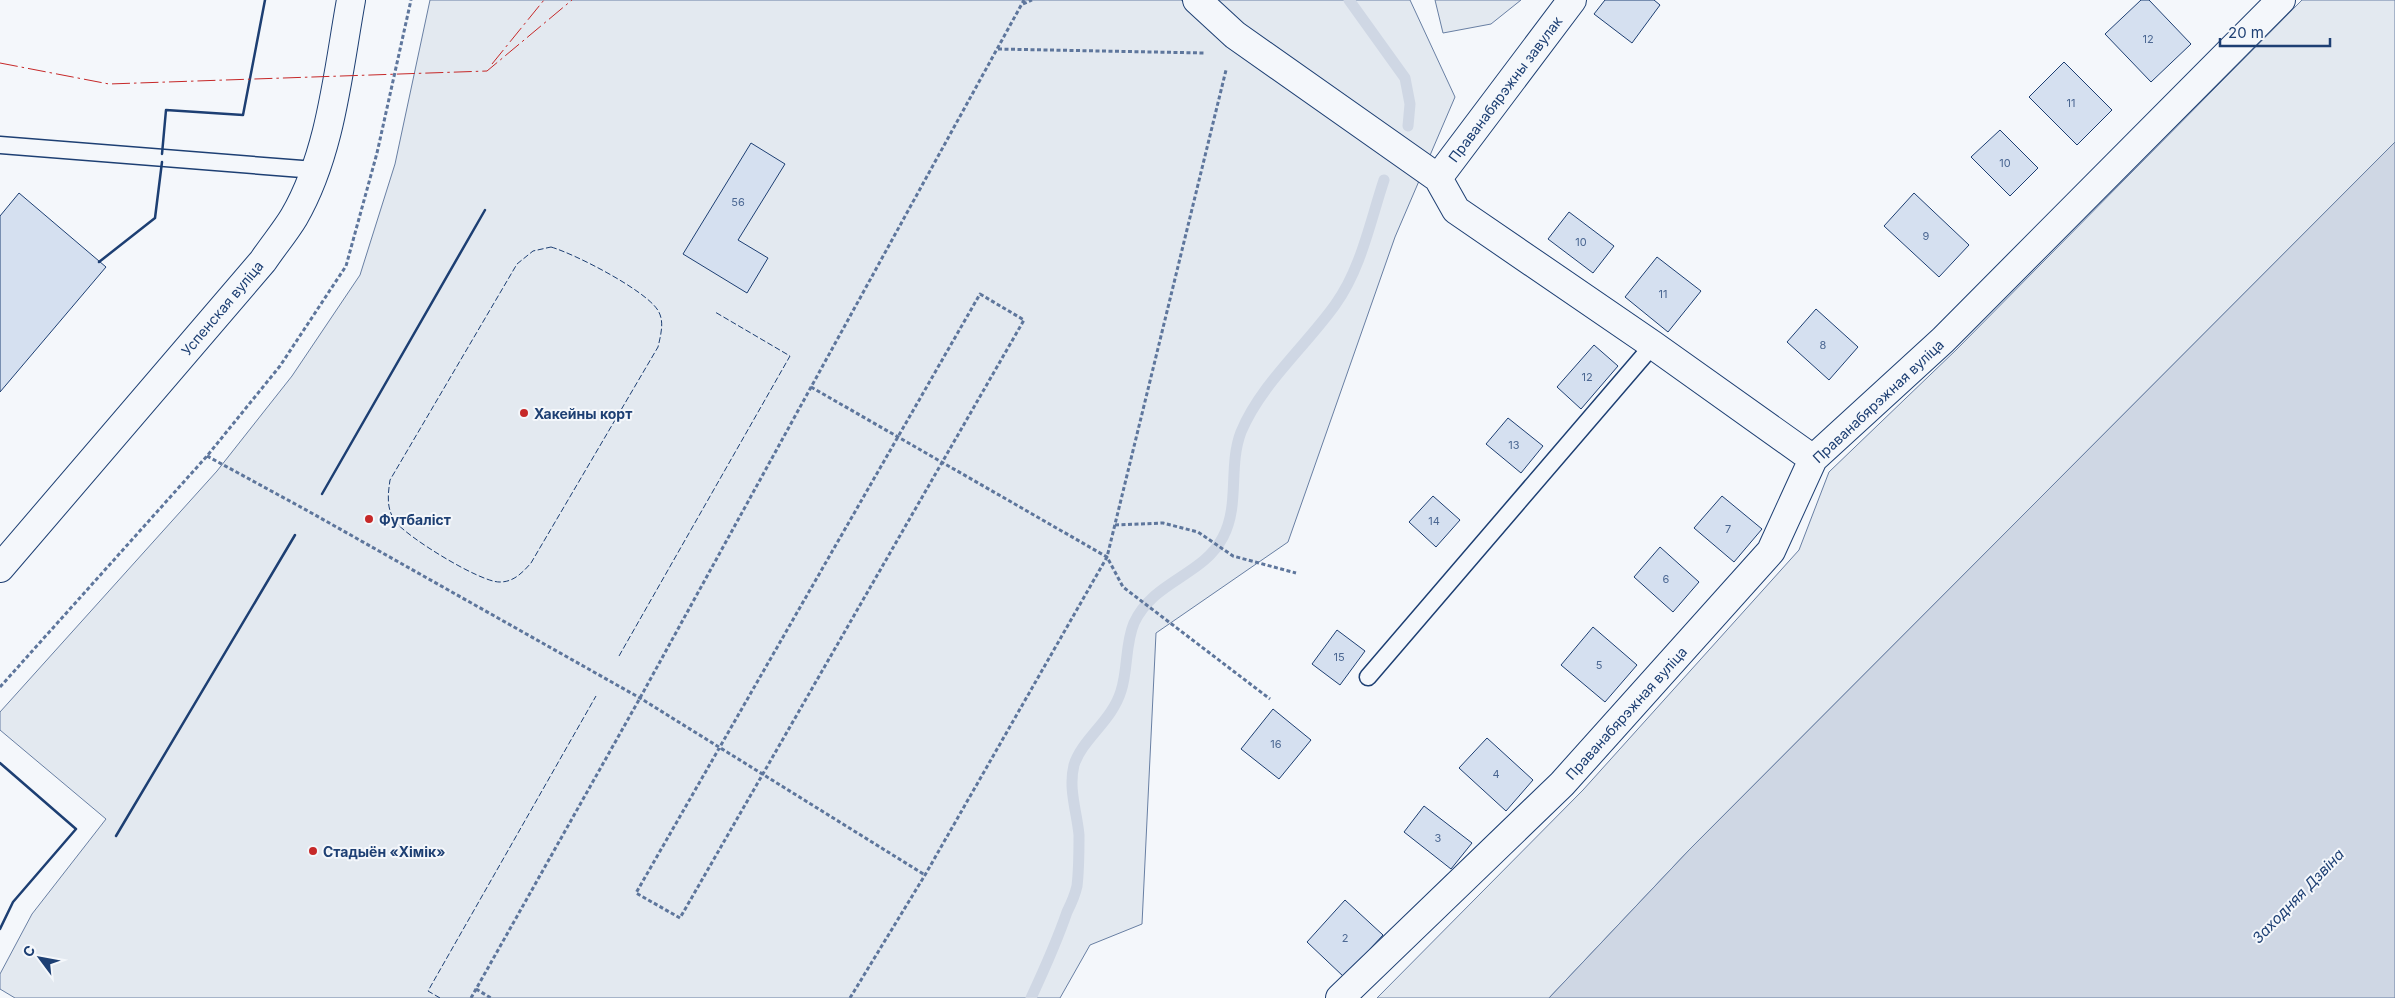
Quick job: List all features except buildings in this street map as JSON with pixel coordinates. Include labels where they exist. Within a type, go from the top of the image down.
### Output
[{"type":"street","name":"Успенская вуліца","points":[[0,568],[263,261],[294,217],[315,170],[329,121],[351,0]]},
{"type":"street","points":[[1197,0],[1233,44],[1438,178],[1456,210],[1653,345],[1813,459]]},
{"type":"street","name":"Праванабярэжны завулак","points":[[1438,178],[1572,0]]},
{"type":"street","name":"Праванабярэжная вуліца","points":[[1340,998],[1562,784],[1770,551],[1813,459],[1943,340],[2281,0]]},
{"type":"lane","points":[[0,144],[315,170]]},
{"type":"lane","points":[[1368,677],[1653,345]]},
{"type":"path","points":[[0,687],[207,456],[280,366],[346,266],[377,153],[411,0]]},
{"type":"path","points":[[471,998],[640,698],[1023,2],[1032,0]]},
{"type":"path","points":[[850,998],[925,875],[1107,557],[1233,44],[998,49]]},
{"type":"path","points":[[980,294],[1024,320],[942,462],[680,918],[636,893],[980,294]]},
{"type":"path","points":[[811,387],[1107,557],[1123,586],[1270,699]]},
{"type":"path","points":[[207,456],[640,698],[925,875]]},
{"type":"path","points":[[1115,525],[1163,523],[1198,532],[1233,556],[1296,573]]},
{"type":"path","points":[[476,989],[491,998]]},
{"type":"shaded area","points":[[430,0],[1181,0],[1197,14],[1205,0],[1410,0],[1455,97],[1395,237],[1288,542],[1156,633],[1142,924],[1090,945],[1060,998],[15,998],[0,989],[0,974],[32,914],[106,819],[0,730],[0,712],[217,471],[292,376],[360,275],[395,164]]},
{"type":"shaded area","points":[[1435,0],[1521,0],[1491,24],[1443,33]]},
{"type":"shaded area","points":[[2302,0],[2395,0],[2395,142],[1690,849],[1549,998],[1377,998],[1583,790],[1799,550],[1829,472],[1956,350]]},
{"type":"water","name":"Заходняя Дзвіна","points":[[2395,142],[2395,998],[1549,998],[1690,849]]},
{"type":"waterway","points":[[1349,0],[1405,78],[1410,104],[1408,126]]},
{"type":"waterway","points":[[1031,998],[1055,945],[1077,886],[1079,835],[1072,792],[1074,765],[1083,747],[1117,702],[1123,683],[1129,640],[1134,623],[1154,597],[1203,561],[1223,537],[1231,512],[1235,458],[1241,432],[1260,398],[1284,366],[1323,321],[1344,291],[1364,245],[1384,180]]},
{"type":"fence","points":[[551,247],[591,264],[638,292],[657,309],[662,322],[661,332],[658,347],[531,563],[514,578],[500,582],[477,575],[444,558],[402,528],[395,521],[390,511],[388,496],[390,480],[517,264],[533,251],[551,247]]},
{"type":"fence","points":[[619,656],[790,356],[715,312]]},
{"type":"fence","points":[[440,998],[428,991],[596,696]]},
{"type":"wall","points":[[162,154],[166,110],[243,115],[265,0]]},
{"type":"wall","points":[[99,262],[155,218],[162,162]]},
{"type":"wall","points":[[322,494],[485,210]]},
{"type":"wall","points":[[116,836],[295,535]]},
{"type":"wall","points":[[0,763],[76,829],[13,902],[0,929]]},
{"type":"power","points":[[492,64],[544,0]]},
{"type":"power","points":[[0,63],[109,84],[487,71],[572,0]]},
{"type":"place","name":"Хакейны корт","points":[[524,413]]},
{"type":"place","name":"Футбаліст","points":[[369,519]]},
{"type":"place","name":"Стадыён «Хімік»","points":[[313,851]]}]
